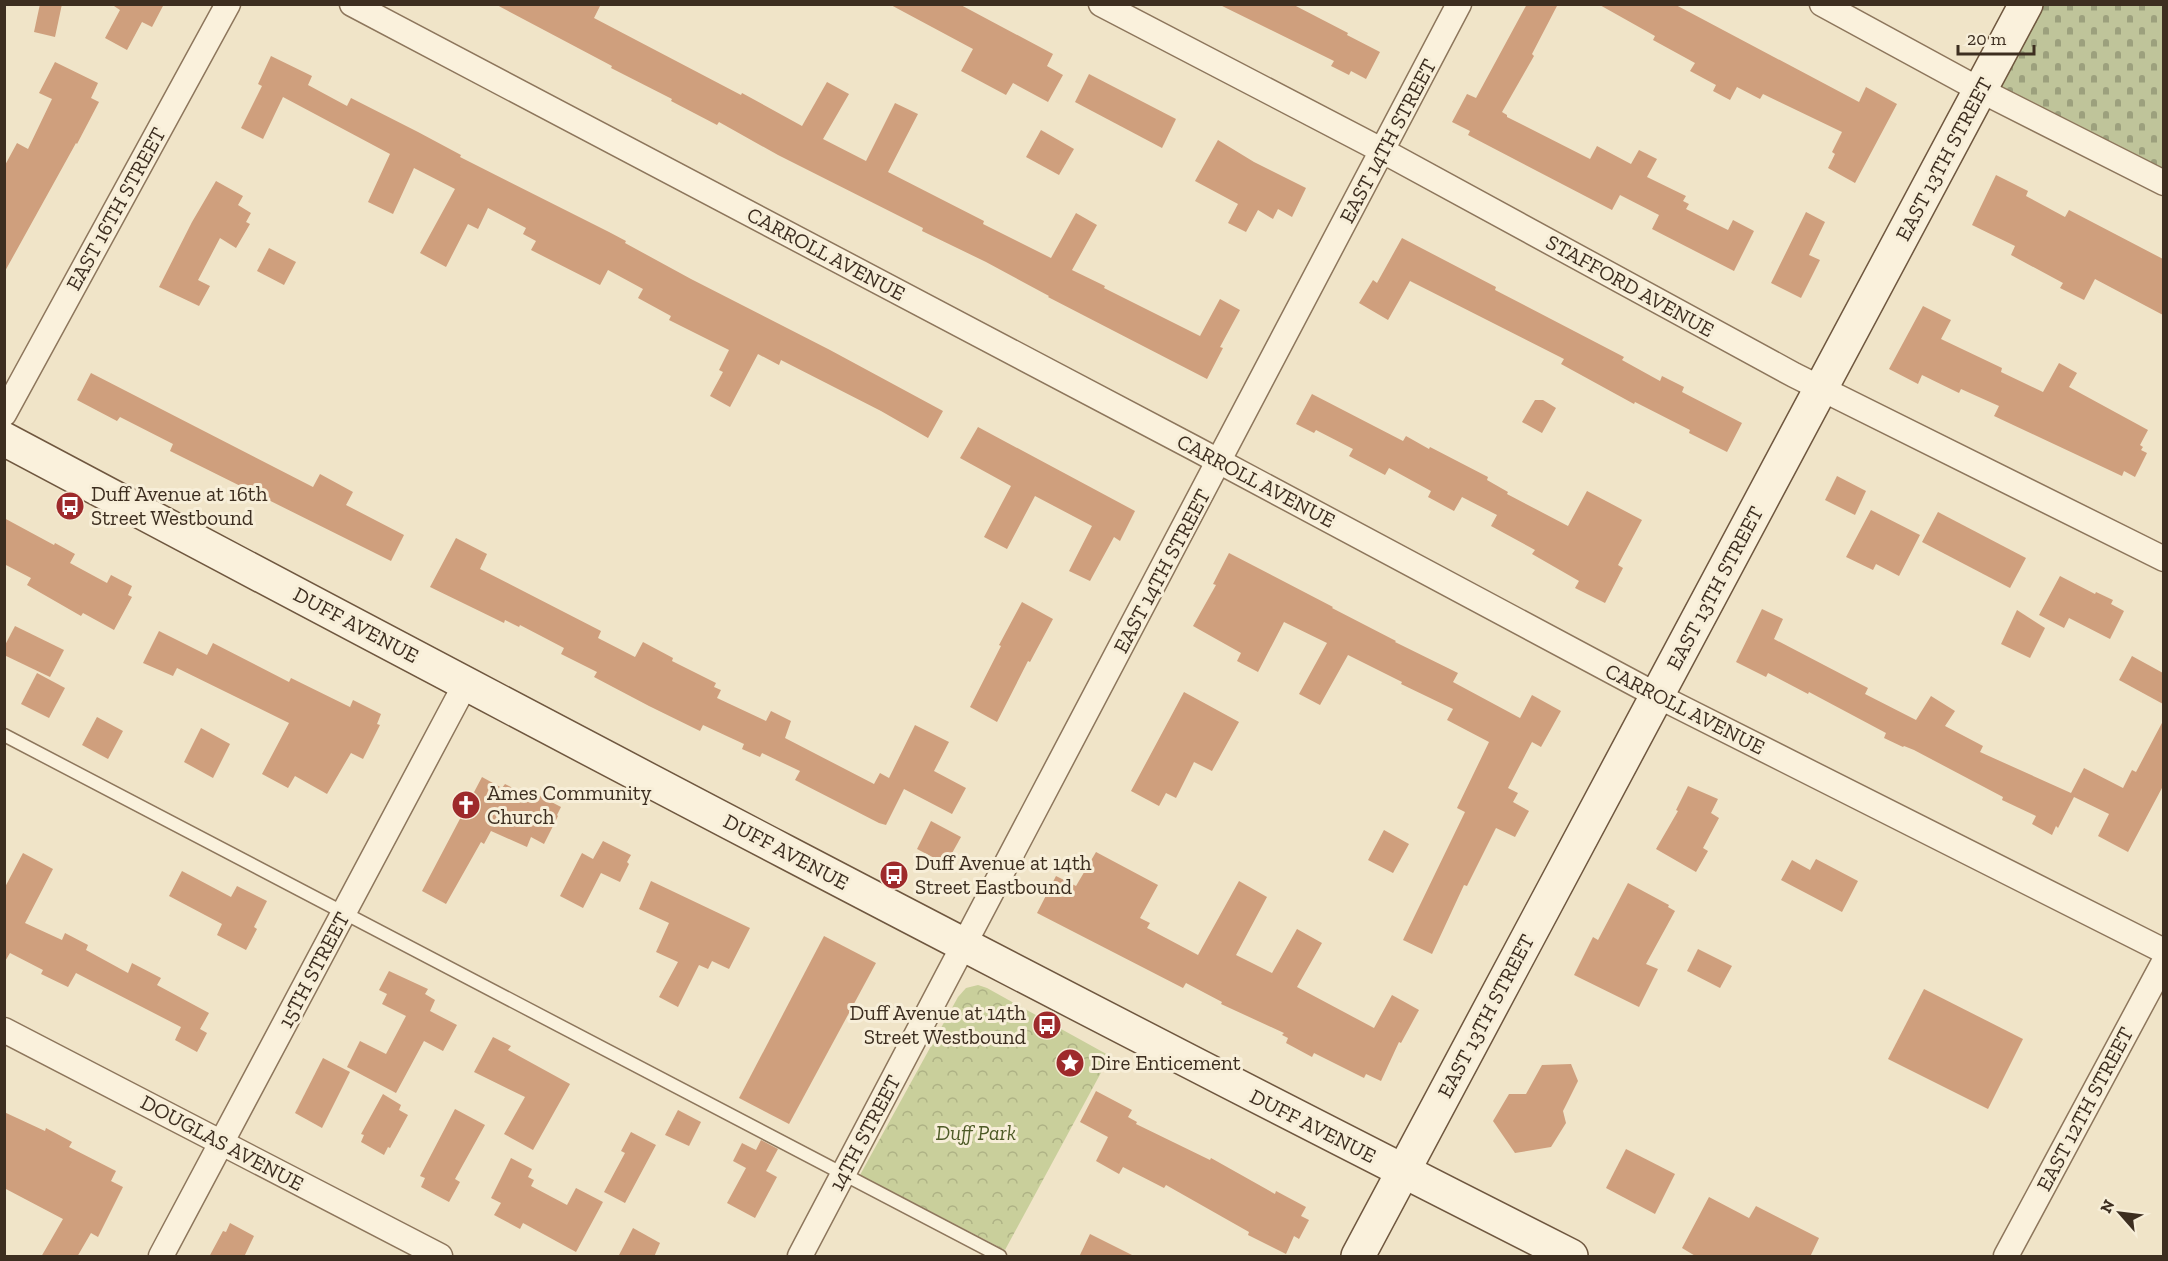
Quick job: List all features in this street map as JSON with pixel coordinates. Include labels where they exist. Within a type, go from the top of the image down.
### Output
[{"type":"main road","name":"EAST 13TH STREET","points":[[1358,1257],[2026,4]]},
{"type":"main road","name":"DUFF AVENUE","points":[[4,440],[963,945],[1571,1257]]},
{"type":"street","name":"EAST 16TH STREET","points":[[4,414],[228,4]]},
{"type":"street","name":"CARROLL AVENUE","points":[[352,4],[1658,696],[2163,951]]},
{"type":"street","name":"STAFFORD AVENUE","points":[[1101,4],[1383,151],[1821,389],[2163,559]]},
{"type":"street","name":"EAST 14TH STREET","points":[[963,945],[1220,462],[1459,4]]},
{"type":"street","points":[[1822,4],[1980,90],[2163,183]]},
{"type":"street","name":"15TH STREET","points":[[161,1257],[466,683]]},
{"type":"street","name":"14TH STREET","points":[[800,1257],[963,945]]},
{"type":"street","name":"EAST 12TH STREET","points":[[2006,1257],[2163,962]]},
{"type":"street","name":"DOUGLAS AVENUE","points":[[4,1030],[440,1257]]},
{"type":"lane","points":[[4,735],[1000,1257]]},
{"type":"green space","points":[[2026,5],[2163,5],[2163,183],[1980,90]]},
{"type":"green space","name":"Duff Park","points":[[978,985],[1110,1056],[1005,1250],[860,1175],[958,997],[966,988]]},
{"type":"building","points":[[40,4],[62,4],[55,37],[34,32]]},
{"type":"building","points":[[111,4],[164,4],[152,27],[142,22],[127,50],[105,38],[120,10]]},
{"type":"building","points":[[495,4],[601,4],[594,18],[802,126],[827,82],[849,94],[823,139],[866,161],[895,103],[918,114],[888,172],[1051,258],[1076,213],[1097,225],[1072,270],[1200,336],[1220,299],[1240,310],[1220,347],[1223,348],[1207,379],[1048,297],[986,262],[922,231],[923,228],[778,155],[719,122],[717,125],[671,101],[672,99]]},
{"type":"building","points":[[889,4],[959,4],[1053,54],[1047,66],[1063,75],[1048,102],[1013,83],[1006,95],[961,71],[973,49]]},
{"type":"building","points":[[1218,4],[1292,4],[1380,52],[1366,79],[1351,71],[1349,75],[1331,66],[1334,61]]},
{"type":"building","points":[[1527,4],[1558,4],[1532,54],[1534,56],[1502,112],[1507,117],[1590,159],[1597,146],[1631,164],[1639,150],[1657,159],[1647,177],[1686,196],[1683,201],[1689,204],[1686,209],[1728,230],[1733,220],[1754,231],[1734,271],[1652,229],[1659,215],[1620,195],[1612,210],[1468,135],[1470,131],[1452,122],[1467,94],[1476,98]]},
{"type":"building","points":[[1598,4],[1674,4],[1859,102],[1866,87],[1897,104],[1855,183],[1828,168],[1835,154],[1832,152],[1842,132],[1763,94],[1760,99],[1737,87],[1730,100],[1713,91],[1716,85],[1690,71],[1695,63],[1653,40],[1655,36]]},
{"type":"building","points":[[271,56],[312,76],[308,85],[347,106],[351,98],[418,132],[461,155],[460,157],[609,232],[691,279],[943,411],[928,438],[881,411],[781,360],[779,365],[758,354],[730,407],[710,396],[723,372],[719,370],[729,350],[669,320],[671,316],[638,298],[643,289],[608,270],[600,285],[531,250],[536,241],[523,234],[526,228],[488,208],[478,229],[468,224],[446,267],[420,253],[455,189],[414,168],[393,214],[368,202],[390,154],[283,97],[263,139],[241,128],[262,86],[258,84]]},
{"type":"building","points":[[55,62],[98,83],[91,98],[99,102],[4,273],[4,167],[17,143],[28,149],[52,99],[39,93]]},
{"type":"building","points":[[1089,74],[1176,119],[1162,148],[1075,102]]},
{"type":"building","points":[[1041,130],[1074,149],[1059,175],[1026,157]]},
{"type":"building","points":[[1218,140],[1254,162],[1306,188],[1292,217],[1278,209],[1273,219],[1258,210],[1246,232],[1228,223],[1238,204],[1195,181]]},
{"type":"building","points":[[1996,175],[2028,191],[2026,196],[2065,217],[2069,210],[2163,259],[2163,315],[2095,279],[2084,300],[2060,288],[2063,283],[2011,255],[2015,246],[1972,225]]},
{"type":"building","points":[[216,181],[243,196],[238,205],[251,213],[246,222],[250,224],[236,248],[220,238],[198,280],[210,286],[199,306],[159,287]]},
{"type":"building","points":[[1806,212],[1825,222],[1809,255],[1820,260],[1801,298],[1771,283]]},
{"type":"building","points":[[1402,238],[1496,287],[1495,290],[1624,357],[1622,360],[1660,381],[1662,376],[1684,387],[1682,392],[1742,423],[1727,452],[1689,433],[1690,430],[1635,402],[1634,404],[1561,364],[1564,359],[1410,281],[1388,320],[1359,303],[1373,280],[1377,283]]},
{"type":"building","points":[[269,248],[296,262],[284,285],[257,271]]},
{"type":"building","points":[[1923,306],[1951,320],[1941,339],[2002,368],[2001,372],[2043,392],[2059,363],[2077,373],[2069,387],[2148,430],[2140,445],[2143,447],[2141,450],[2147,453],[2135,477],[2124,471],[2122,476],[1994,416],[1999,406],[1961,389],[1959,393],[1922,375],[1918,384],[1889,369]]},
{"type":"building","points":[[91,373],[313,487],[320,474],[353,492],[346,505],[404,535],[391,561],[170,451],[173,444],[120,417],[117,421],[77,400]]},
{"type":"building","points":[[1312,394],[1403,441],[1406,436],[1429,449],[1430,447],[1488,477],[1487,480],[1508,492],[1507,494],[1568,526],[1587,491],[1642,520],[1618,565],[1623,568],[1605,603],[1575,588],[1579,581],[1532,554],[1535,550],[1491,526],[1497,515],[1462,497],[1454,511],[1428,497],[1431,491],[1389,468],[1385,475],[1349,456],[1353,449],[1316,430],[1314,433],[1296,424]]},
{"type":"building","points":[[1535,400],[1543,400],[1556,408],[1542,433],[1522,422]]},
{"type":"building","points":[[978,427],[1135,511],[1120,541],[1114,537],[1090,581],[1069,571],[1092,526],[1035,496],[1007,549],[984,537],[1011,486],[960,458]]},
{"type":"building","points":[[1837,476],[1866,491],[1855,515],[1825,500]]},
{"type":"building","points":[[1871,510],[1920,535],[1899,576],[1876,564],[1873,570],[1846,557]]},
{"type":"building","points":[[1938,512],[2026,558],[2010,588],[1922,542]]},
{"type":"building","points":[[4,518],[75,554],[70,563],[107,583],[111,575],[132,586],[128,595],[132,597],[114,630],[83,613],[81,616],[27,585],[31,578],[4,564]]},
{"type":"building","points":[[456,538],[487,554],[480,569],[601,631],[598,638],[635,657],[643,642],[673,658],[672,661],[716,683],[714,687],[721,690],[717,698],[766,721],[771,711],[791,721],[785,738],[874,784],[880,773],[889,778],[915,725],[949,742],[934,771],[966,788],[952,814],[904,789],[886,825],[879,823],[795,780],[800,771],[762,753],[760,757],[742,749],[744,744],[703,725],[700,731],[649,706],[594,677],[597,672],[561,654],[564,648],[520,625],[519,627],[505,620],[504,623],[430,587]]},
{"type":"building","points":[[1229,553],[1458,673],[1453,682],[1520,718],[1532,695],[1561,711],[1541,747],[1532,742],[1508,788],[1518,793],[1513,802],[1529,811],[1515,837],[1496,828],[1467,886],[1464,885],[1432,954],[1403,940],[1465,812],[1457,808],[1489,742],[1447,720],[1453,709],[1348,655],[1320,705],[1299,694],[1327,643],[1284,622],[1258,672],[1237,661],[1241,653],[1193,626],[1216,585],[1213,584]]},
{"type":"building","points":[[2060,576],[2095,594],[2096,592],[2113,600],[2111,604],[2124,611],[2110,639],[2069,618],[2064,628],[2039,615]]},
{"type":"building","points":[[1022,602],[1053,619],[1030,662],[1028,661],[997,722],[970,707]]},
{"type":"building","points":[[1762,609],[1783,619],[1774,639],[1868,688],[1865,694],[1916,720],[1931,696],[1955,711],[1945,726],[1983,746],[1980,752],[2071,793],[2084,768],[2123,788],[2132,770],[2136,772],[2163,721],[2163,786],[2128,852],[2098,836],[2109,814],[2074,797],[2052,835],[2032,824],[2036,816],[2002,800],[2003,797],[1914,750],[1884,738],[1886,733],[1809,692],[1808,694],[1768,673],[1766,677],[1736,662]]},
{"type":"building","points":[[2017,610],[2045,628],[2030,658],[2001,644]]},
{"type":"building","points":[[15,626],[64,650],[50,677],[4,655],[4,647]]},
{"type":"building","points":[[159,631],[207,655],[213,643],[289,682],[291,678],[350,707],[353,700],[381,714],[377,724],[380,725],[363,759],[351,753],[327,794],[295,776],[288,788],[262,774],[289,723],[177,668],[173,676],[143,663]]},
{"type":"building","points":[[2132,656],[2163,673],[2163,704],[2119,680]]},
{"type":"building","points":[[37,673],[65,688],[49,718],[21,704]]},
{"type":"building","points":[[1184,692],[1239,722],[1212,771],[1194,762],[1176,798],[1166,793],[1159,806],[1131,791]]},
{"type":"building","points":[[97,717],[123,731],[108,759],[82,745]]},
{"type":"building","points":[[201,728],[230,744],[213,778],[184,762]]},
{"type":"building","points":[[482,777],[502,788],[505,784],[536,800],[538,795],[561,807],[544,844],[531,837],[527,847],[491,831],[484,844],[481,842],[446,904],[422,891]]},
{"type":"building","points":[[1688,786],[1718,799],[1711,813],[1719,818],[1703,848],[1708,851],[1696,872],[1656,849],[1678,811],[1676,810]]},
{"type":"building","points":[[931,821],[961,837],[946,864],[917,849]]},
{"type":"building","points":[[1384,830],[1409,844],[1393,873],[1368,860]]},
{"type":"building","points":[[603,841],[631,855],[627,862],[629,864],[620,882],[601,873],[583,908],[560,896],[582,853],[593,859]]},
{"type":"building","points":[[1096,852],[1158,885],[1140,918],[1150,923],[1147,928],[1198,955],[1239,881],[1267,897],[1236,955],[1272,973],[1297,929],[1322,943],[1297,987],[1374,1028],[1392,995],[1419,1010],[1401,1043],[1399,1042],[1381,1081],[1366,1074],[1364,1078],[1314,1053],[1312,1057],[1286,1043],[1288,1038],[1282,1035],[1284,1033],[1221,1004],[1222,1002],[1186,983],[1183,988],[1037,913],[1056,876],[1076,886]]},
{"type":"building","points":[[23,853],[53,869],[25,923],[62,940],[65,933],[88,945],[86,950],[128,973],[132,963],[161,978],[157,985],[209,1013],[200,1029],[207,1033],[197,1052],[175,1040],[181,1027],[76,973],[68,987],[41,974],[43,970],[10,953],[4,963],[4,889]]},
{"type":"building","points":[[1816,859],[1858,881],[1842,912],[1781,880],[1792,860],[1810,870]]},
{"type":"building","points":[[182,871],[231,897],[237,886],[267,901],[254,927],[257,929],[246,950],[217,935],[222,924],[169,896]]},
{"type":"building","points":[[651,881],[750,928],[729,969],[712,961],[708,969],[699,965],[678,1007],[659,997],[678,962],[656,952],[669,923],[639,909]]},
{"type":"building","points":[[1628,883],[1669,905],[1668,907],[1675,911],[1646,964],[1658,969],[1639,1007],[1574,975],[1593,937],[1598,940]]},
{"type":"building","points":[[824,936],[876,963],[789,1124],[739,1098]]},
{"type":"building","points":[[1698,949],[1732,966],[1720,988],[1687,971]]},
{"type":"building","points":[[389,971],[428,989],[425,994],[435,1000],[430,1011],[457,1025],[443,1051],[424,1041],[396,1093],[347,1067],[360,1041],[386,1054],[406,1016],[382,1004],[387,994],[379,990]]},
{"type":"building","points":[[1924,989],[2023,1039],[1988,1109],[1888,1059]]},
{"type":"building","points":[[493,1037],[511,1046],[508,1050],[570,1084],[533,1150],[504,1134],[525,1097],[474,1072]]},
{"type":"building","points":[[323,1058],[350,1072],[322,1128],[295,1113]]},
{"type":"building","points":[[1571,1064],[1578,1081],[1563,1111],[1566,1123],[1551,1147],[1515,1153],[1493,1121],[1509,1094],[1526,1094],[1542,1065]]},
{"type":"building","points":[[1096,1091],[1132,1110],[1128,1117],[1137,1122],[1136,1124],[1210,1160],[1211,1158],[1275,1194],[1276,1191],[1306,1207],[1301,1216],[1309,1220],[1299,1239],[1294,1236],[1286,1254],[1248,1235],[1249,1232],[1166,1185],[1164,1188],[1123,1167],[1119,1174],[1096,1161],[1108,1137],[1080,1122]]},
{"type":"building","points":[[383,1094],[401,1105],[399,1110],[408,1115],[384,1155],[361,1142],[364,1135],[361,1134]]},
{"type":"building","points":[[455,1109],[485,1125],[455,1179],[460,1182],[449,1202],[421,1187],[425,1178],[420,1176]]},
{"type":"building","points":[[678,1110],[701,1122],[689,1146],[665,1135]]},
{"type":"building","points":[[4,1112],[45,1131],[46,1128],[72,1142],[69,1147],[116,1171],[111,1181],[123,1187],[98,1237],[91,1233],[77,1257],[41,1257],[63,1219],[4,1188]]},
{"type":"building","points":[[631,1132],[656,1145],[625,1203],[604,1192],[625,1153],[621,1151]]},
{"type":"building","points":[[761,1140],[778,1149],[766,1171],[777,1177],[755,1218],[727,1203],[746,1168],[733,1161],[742,1143],[756,1150]]},
{"type":"building","points":[[1626,1149],[1675,1174],[1655,1214],[1606,1188]]},
{"type":"building","points":[[511,1158],[532,1169],[528,1177],[534,1180],[531,1186],[567,1205],[576,1188],[603,1202],[576,1252],[523,1223],[520,1229],[494,1215],[501,1203],[491,1198]]},
{"type":"building","points":[[1709,1197],[1749,1218],[1756,1206],[1819,1238],[1810,1257],[1697,1257],[1682,1248]]},
{"type":"building","points":[[230,1223],[254,1236],[244,1257],[209,1257],[223,1231],[226,1232]]},
{"type":"building","points":[[633,1228],[660,1243],[654,1257],[618,1257]]},
{"type":"building","points":[[1090,1234],[1136,1257],[1079,1257]]},
{"type":"place","name":"Duff Avenue at 16th Street Westbound","points":[[70,506]]},
{"type":"place","name":"Ames Community Church","points":[[466,805]]},
{"type":"place","name":"Duff Avenue at 14th Street Eastbound","points":[[894,875]]},
{"type":"place","name":"Duff Avenue at 14th Street Westbound","points":[[1047,1025]]},
{"type":"place","name":"Dire Enticement","points":[[1070,1063]]}]
